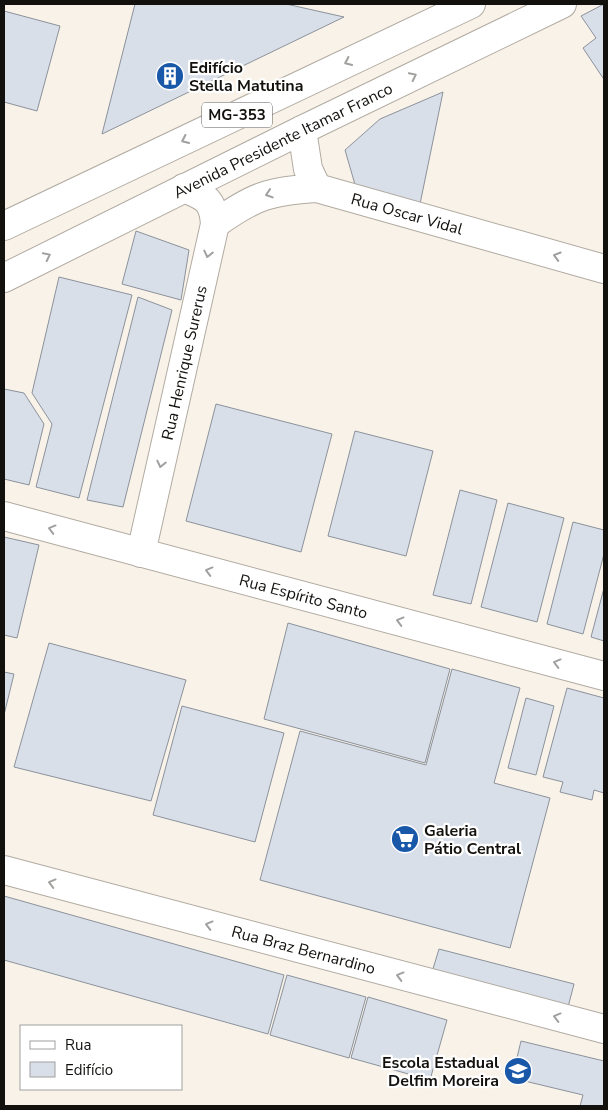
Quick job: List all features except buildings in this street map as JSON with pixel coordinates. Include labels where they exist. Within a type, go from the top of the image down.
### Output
[{"type":"street","name":"MG-353","points":[[4,226],[471,4]]},
{"type":"street","name":"Avenida Presidente Itamar Franco","points":[[4,278],[562,4]]},
{"type":"street","points":[[302,130],[308,169],[317,188]]},
{"type":"street","name":"Rua Henrique Surerus","points":[[142,553],[215,224],[214,211],[206,197],[184,188]]},
{"type":"street","name":"Rua Oscar Vidal","points":[[215,224],[238,208],[262,196],[282,190],[317,188],[604,269]]},
{"type":"street","name":"Rua Espírito Santo","points":[[4,516],[604,676]]},
{"type":"street","name":"Rua Braz Bernardino","points":[[4,870],[604,1029]]},
{"type":"place","name":"Edifício Stella Matutina","points":[[170,76]]},
{"type":"place","name":"Galeria Pátio Central","points":[[405,839]]},
{"type":"place","name":"Escola Estadual Delfim Moreira","points":[[518,1071]]}]
